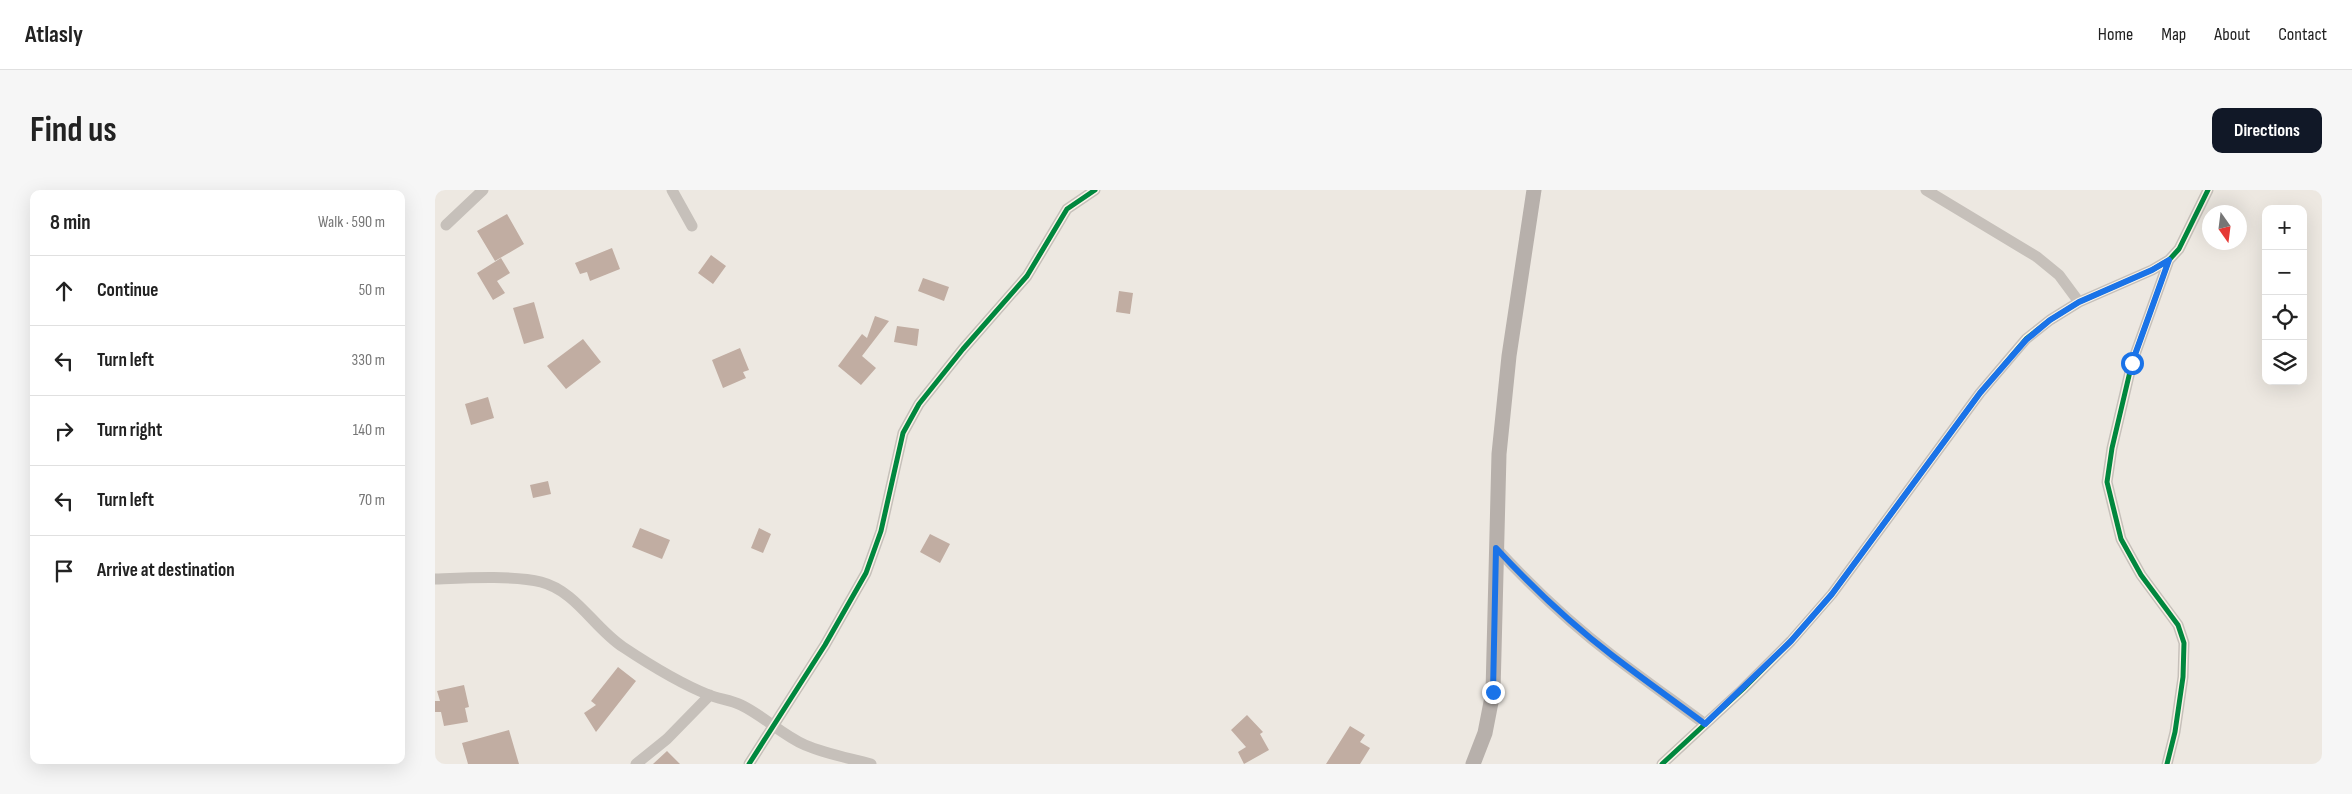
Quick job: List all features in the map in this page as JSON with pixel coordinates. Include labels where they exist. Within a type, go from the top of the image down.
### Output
[{"type":"main road","points":[[1473,764],[1485,733],[1493,692],[1499,454],[1507,376],[1534,190]]},
{"type":"street","points":[[446,225],[483,190]]},
{"type":"street","points":[[672,190],[692,226]]},
{"type":"street","points":[[749,764],[825,645],[865,573],[881,531],[903,433],[919,404],[963,348],[1027,276],[1067,209],[1095,190]]},
{"type":"street","points":[[1926,190],[2037,257],[2059,276],[2079,302]]},
{"type":"street","points":[[1662,764],[1791,641],[1832,594],[1980,393],[2026,340],[2050,320],[2079,302],[2152,270],[2169,260],[2179,249],[2208,190]]},
{"type":"street","points":[[2167,764],[2175,732],[2183,677],[2184,643],[2178,625],[2141,575],[2121,539],[2107,482],[2111,448],[2132,363],[2169,260]]},
{"type":"street","points":[[1496,548],[1524,578],[1575,625],[1612,656],[1705,724]]},
{"type":"street","points":[[435,579],[515,579],[540,581],[557,588],[572,599],[611,639],[674,678],[710,696],[739,704],[753,711],[773,727],[805,745],[871,764]]},
{"type":"street","points":[[636,764],[667,739],[710,696]]},
{"type":"building","points":[[507,214],[524,244],[495,261],[477,231]]},
{"type":"building","points":[[612,248],[620,269],[590,281],[587,272],[580,274],[575,263]]},
{"type":"building","points":[[711,255],[726,266],[713,284],[698,273]]},
{"type":"building","points":[[501,258],[510,273],[497,281],[505,293],[493,300],[477,273]]},
{"type":"building","points":[[923,278],[949,287],[944,301],[918,291]]},
{"type":"building","points":[[1119,291],[1133,293],[1130,314],[1116,312]]},
{"type":"building","points":[[534,302],[544,338],[524,344],[513,308]]},
{"type":"building","points":[[875,316],[889,321],[862,356],[876,368],[861,385],[838,366],[862,334],[867,338]]},
{"type":"building","points":[[897,326],[919,329],[917,346],[894,342]]},
{"type":"building","points":[[583,339],[601,362],[566,389],[547,366]]},
{"type":"building","points":[[740,348],[749,370],[743,372],[746,378],[723,388],[712,360]]},
{"type":"building","points":[[488,397],[494,418],[471,425],[465,404]]},
{"type":"building","points":[[548,481],[551,494],[533,498],[530,485]]},
{"type":"building","points":[[640,528],[670,540],[662,559],[632,547]]},
{"type":"building","points":[[759,528],[771,534],[763,553],[751,548]]},
{"type":"building","points":[[930,534],[950,544],[940,563],[920,552]]},
{"type":"building","points":[[618,667],[636,681],[596,732],[584,713],[596,705],[591,701]]},
{"type":"building","points":[[464,685],[469,707],[465,708],[468,722],[444,726],[441,712],[435,712],[435,701],[440,701],[437,691]]},
{"type":"building","points":[[1247,715],[1263,732],[1260,734],[1269,750],[1244,764],[1238,752],[1246,747],[1231,730]]},
{"type":"building","points":[[1350,726],[1365,735],[1360,742],[1370,748],[1360,764],[1326,764]]},
{"type":"building","points":[[509,730],[519,764],[468,764],[462,743]]},
{"type":"building","points":[[667,751],[680,764],[653,764]]},
{"type":"cycle path","points":[[749,764],[825,645],[866,573],[881,531],[903,433],[919,404],[963,349],[1027,276],[1067,209],[1095,190]]},
{"type":"cycle path","points":[[1662,764],[1743,689],[1791,641],[1832,594],[1980,393],[2026,339],[2050,320],[2079,302],[2152,270],[2169,260],[2179,249],[2208,190]]},
{"type":"cycle path","points":[[2167,764],[2175,732],[2183,677],[2184,643],[2178,625],[2141,575],[2121,539],[2107,482],[2112,448],[2132,363],[2169,260]]},
{"type":"route","points":[[1493,692],[1496,548],[1524,578],[1568,619],[1612,656],[1705,724],[1791,641],[1832,594],[1897,509],[1980,393],[2026,340],[2050,320],[2079,302],[2152,270],[2169,260],[2132,363]]}]
